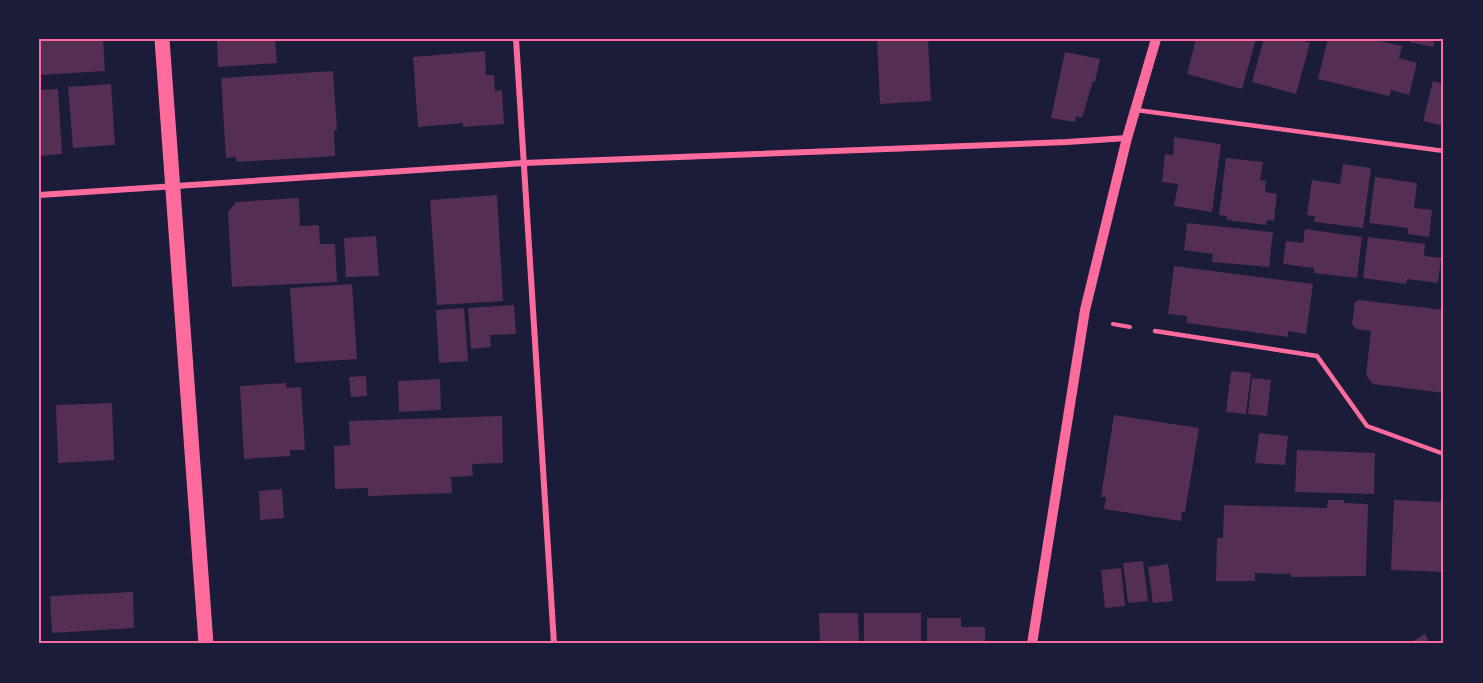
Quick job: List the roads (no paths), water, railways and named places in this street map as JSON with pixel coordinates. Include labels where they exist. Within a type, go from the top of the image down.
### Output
[{"type":"main road","points":[[162,39],[206,644]]},
{"type":"street","points":[[516,39],[554,644]]},
{"type":"street","points":[[1032,644],[1085,310],[1127,138],[1156,39]]},
{"type":"street","points":[[39,195],[524,163],[1127,138]]},
{"type":"lane","points":[[1136,110],[1444,151]]},
{"type":"lane","points":[[1155,331],[1317,356],[1367,426],[1444,454]]}]
